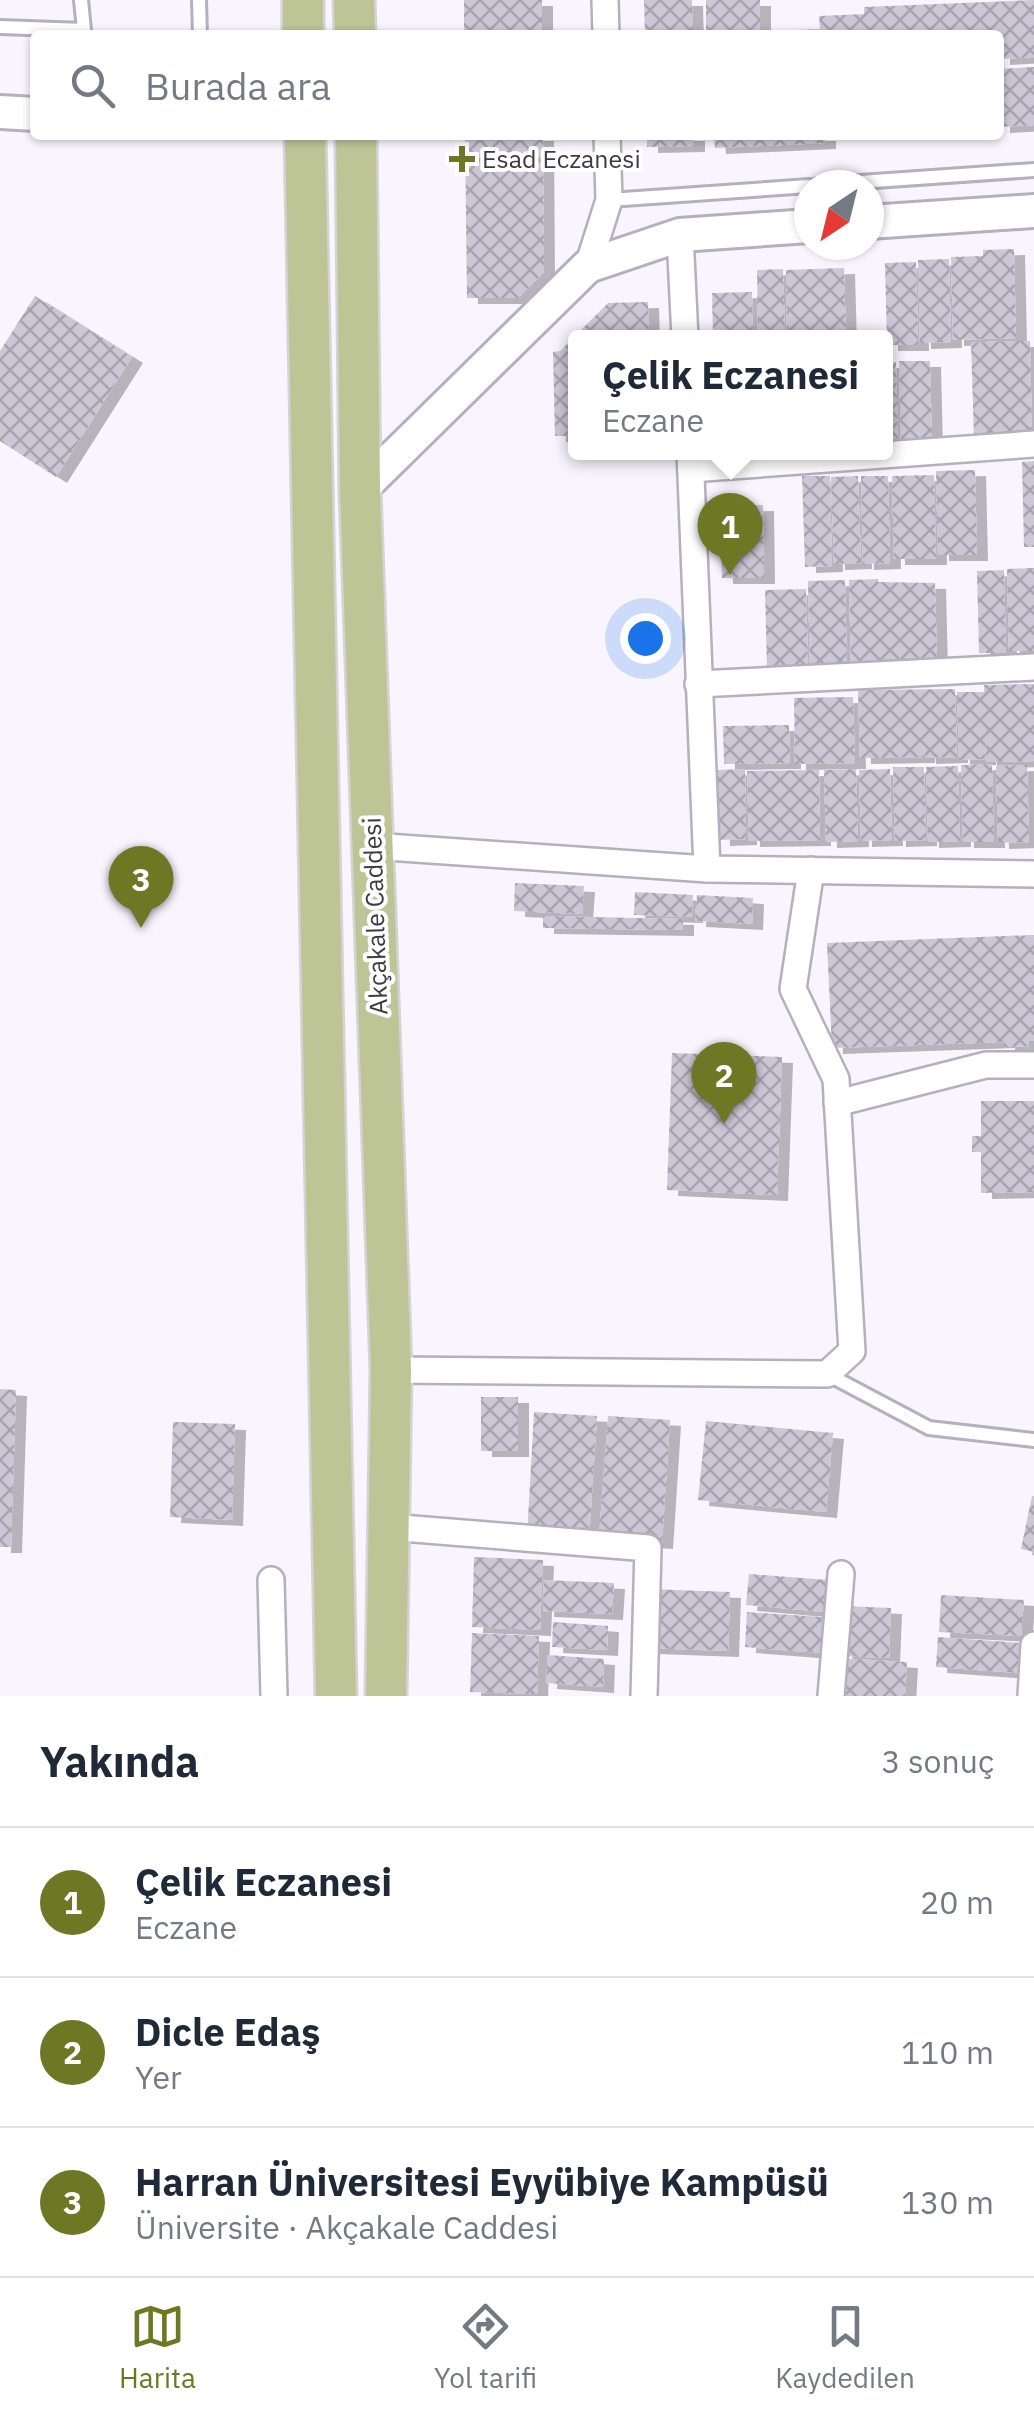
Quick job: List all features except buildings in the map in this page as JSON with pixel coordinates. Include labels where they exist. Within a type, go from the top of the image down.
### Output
[{"type":"main road","points":[[303,0],[303,30]]},
{"type":"main road","points":[[354,0],[354,30]]},
{"type":"main road","points":[[305,140],[336,1696]]},
{"type":"main road","name":"Akçakale Caddesi","points":[[356,140],[360,490],[390,1370],[386,1696]]},
{"type":"street","points":[[605,0],[606,30]]},
{"type":"street","points":[[0,112],[30,114]]},
{"type":"street","points":[[588,266],[608,200],[608,140]]},
{"type":"street","points":[[884,221],[1034,211]]},
{"type":"street","points":[[360,490],[588,266],[680,235],[794,227]]},
{"type":"street","points":[[680,235],[684,330]]},
{"type":"street","points":[[893,451],[1034,444]]},
{"type":"street","points":[[690,461],[707,869]]},
{"type":"street","points":[[698,684],[1034,666]]},
{"type":"street","points":[[372,846],[707,869],[1034,874]]},
{"type":"street","points":[[390,1370],[827,1374],[852,1351],[836,1079],[792,989],[811,870]]},
{"type":"street","points":[[837,1103],[986,1064],[1034,1065]]},
{"type":"street","points":[[389,1527],[648,1548],[644,1696]]},
{"type":"street","points":[[830,1696],[841,1574]]},
{"type":"street","points":[[271,1580],[274,1696]]},
{"type":"street","points":[[1031,1696],[1034,1645]]},
{"type":"lane","points":[[0,27],[84,30],[81,0]]},
{"type":"lane","points":[[198,0],[200,30]]},
{"type":"lane","points":[[884,180],[1034,170]]},
{"type":"lane","points":[[608,200],[794,187]]},
{"type":"lane","points":[[827,1374],[929,1428],[1034,1440]]},
{"type":"place","name":"Esad Eczanesi","points":[[462,159]]},
{"type":"place","name":"Çelik Eczanesi","points":[[730,575]]},
{"type":"place","name":"Harran Üniversitesi Eyyübiye Kampüsü","points":[[141,928]]},
{"type":"place","name":"Dicle Edaş","points":[[724,1124]]}]
